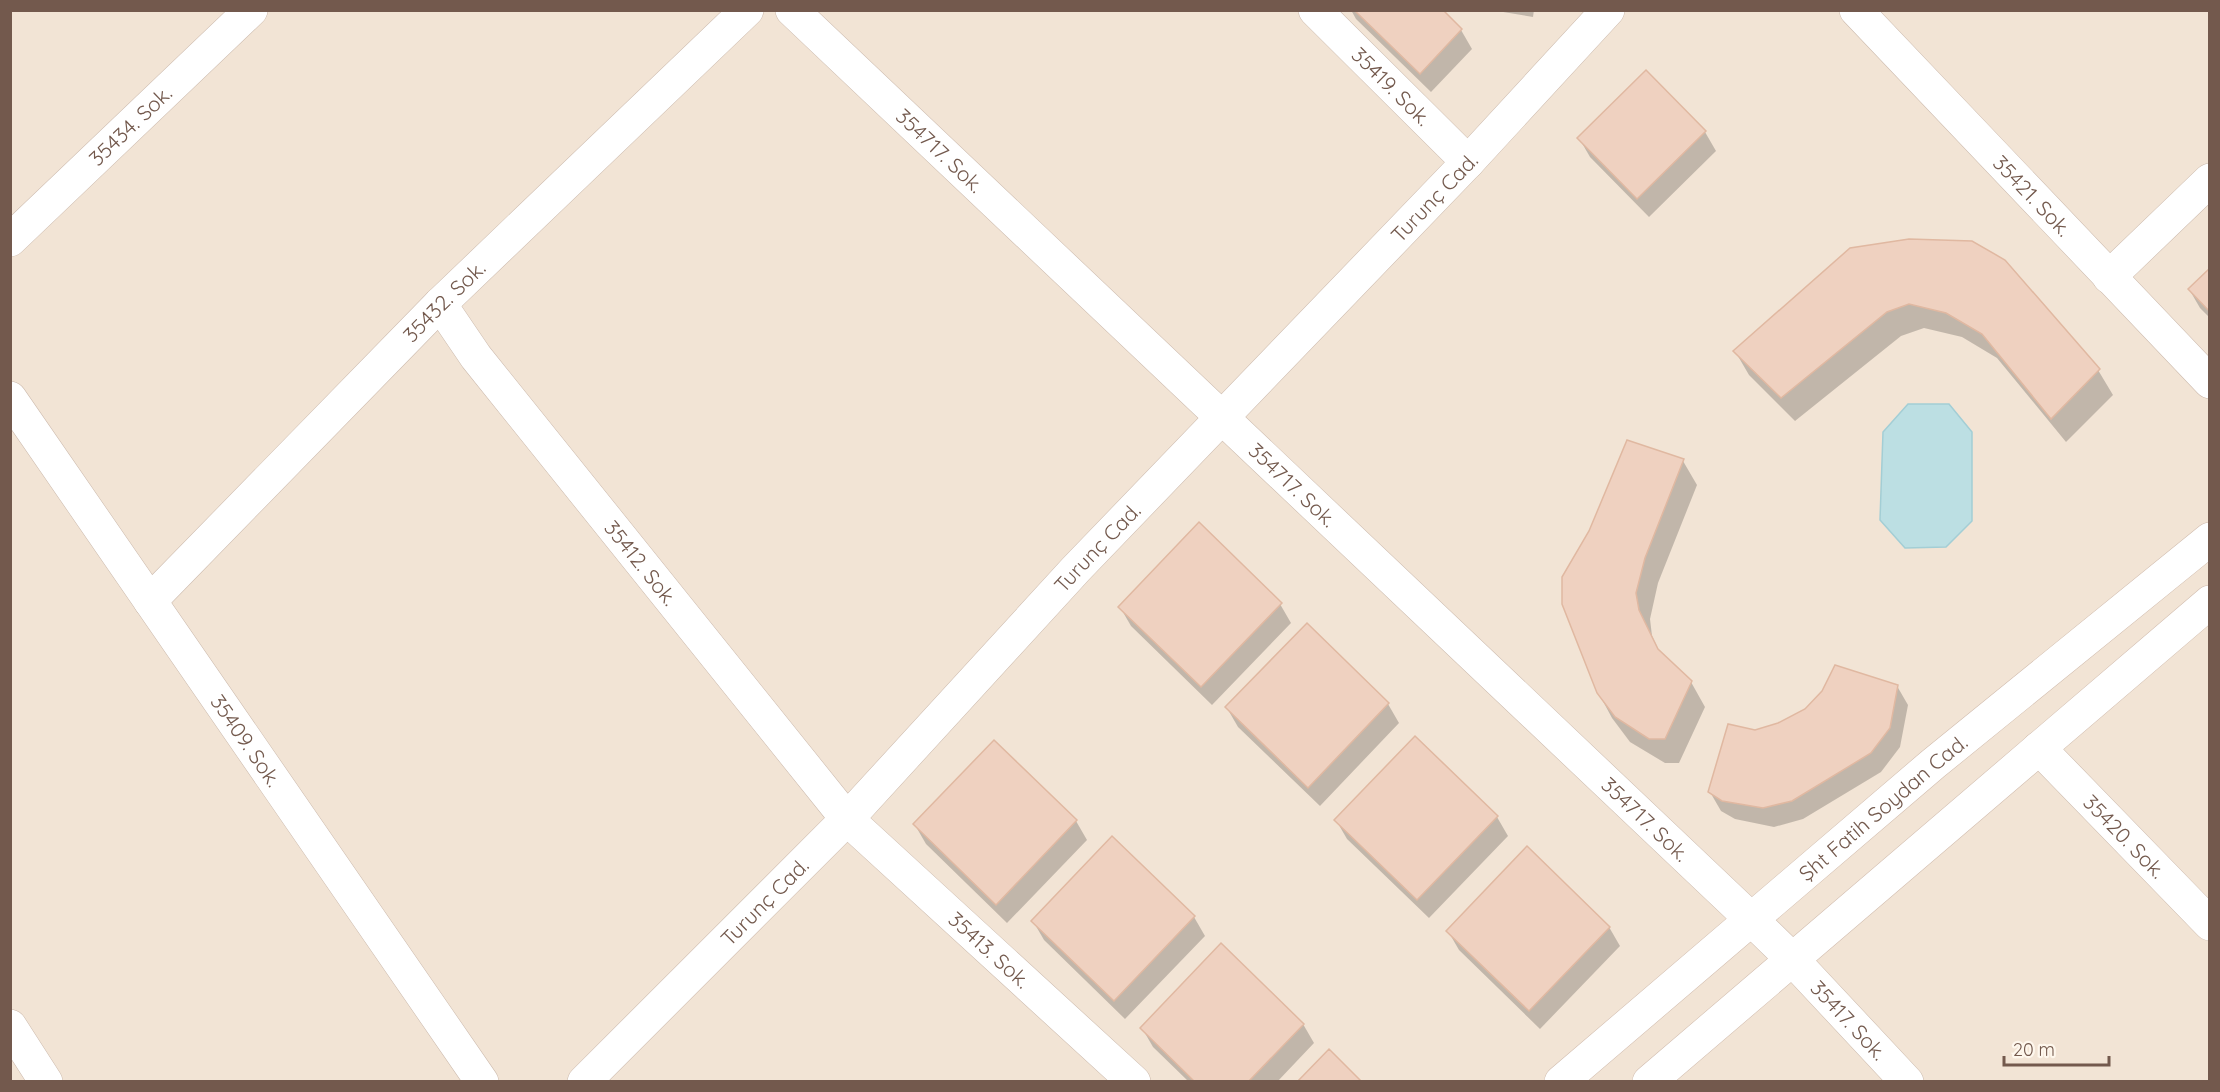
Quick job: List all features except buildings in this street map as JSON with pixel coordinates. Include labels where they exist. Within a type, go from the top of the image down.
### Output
[{"type":"street","name":"35434. Sok.","points":[[10,240],[250,10]]},
{"type":"street","name":"35432. Sok.","points":[[150,601],[440,304],[747,10]]},
{"type":"street","name":"354717. Sok.","points":[[792,10],[1792,959]]},
{"type":"street","name":"35419. Sok.","points":[[1315,10],[1467,162]]},
{"type":"street","name":"Turunç Cad.","points":[[584,1082],[847,819],[1076,569],[1467,162],[1608,10]]},
{"type":"street","name":"35421. Sok.","points":[[1856,10],[2210,382]]},
{"type":"street","points":[[2109,278],[2210,180]]},
{"type":"street","name":"35412. Sok.","points":[[440,304],[476,357],[847,819]]},
{"type":"street","name":"35409. Sok.","points":[[10,398],[482,1082]]},
{"type":"street","name":"Şht Fatih Soydan Cad.","points":[[1561,1082],[1933,764],[2210,538]]},
{"type":"street","points":[[1649,1082],[2210,602]]},
{"type":"street","name":"35420. Sok.","points":[[2039,748],[2210,924]]},
{"type":"street","name":"35413. Sok.","points":[[847,819],[1134,1082]]},
{"type":"street","name":"35417. Sok.","points":[[1792,959],[1906,1082]]},
{"type":"street","points":[[10,1026],[46,1082]]},
{"type":"shaded area","points":[[11,11],[2209,11],[2209,1081],[11,1081]]},
{"type":"water","points":[[1908,404],[1949,404],[1972,432],[1972,521],[1946,547],[1905,548],[1880,520],[1883,432]]}]
